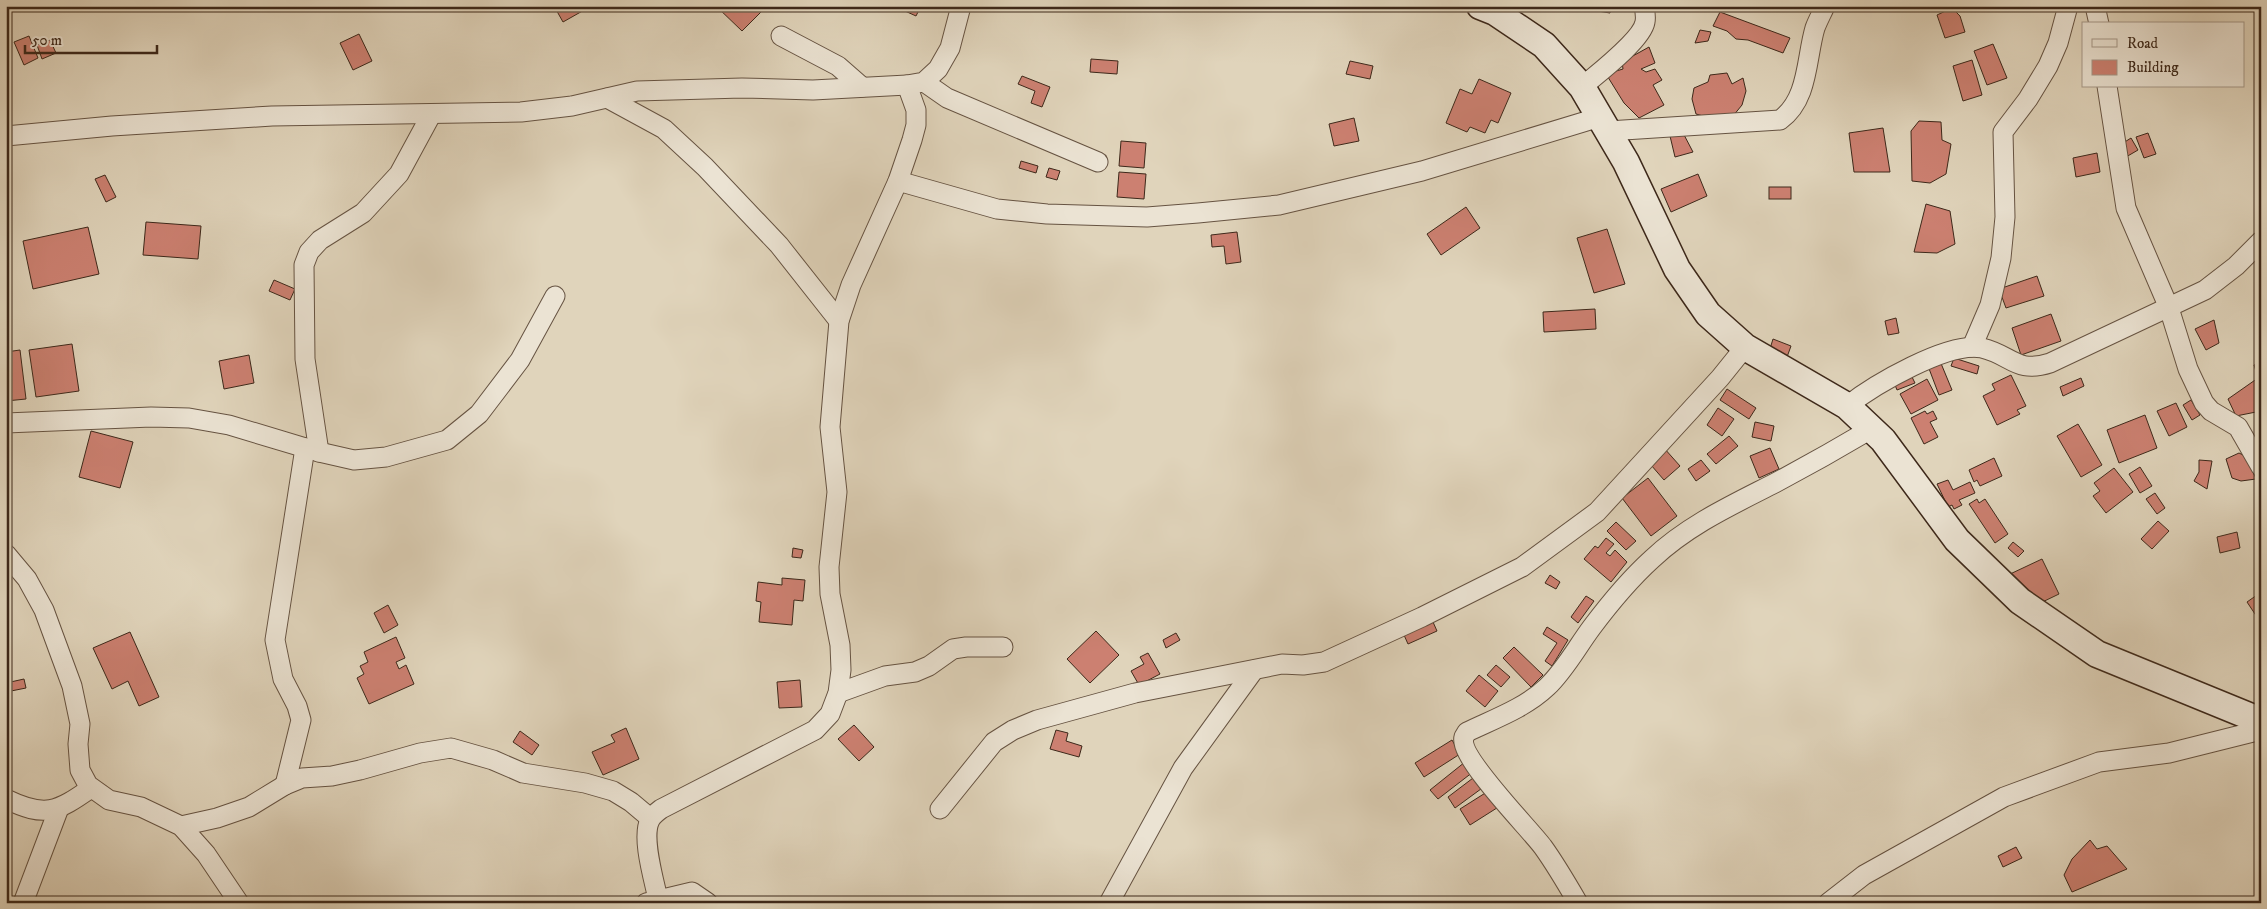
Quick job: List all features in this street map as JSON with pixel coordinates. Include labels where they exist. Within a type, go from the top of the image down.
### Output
[{"type":"street","points":[[6,136],[272,116],[431,115],[521,112],[572,106],[637,91],[742,88],[813,90],[915,83],[938,69],[950,48],[961,6]]},
{"type":"street","points":[[1480,6],[1495,12],[1544,45],[1582,87],[1626,162],[1677,269],[1708,314],[1745,347],[1847,406],[1883,440],[1957,540],[2020,601],[2098,654],[2261,722]]},
{"type":"street","points":[[1582,87],[1631,44],[1642,30],[1646,21],[1644,6]]},
{"type":"street","points":[[898,181],[998,209],[1047,214],[1147,217],[1279,205],[1422,171],[1604,124],[1780,120],[1795,105],[1807,70],[1815,28],[1825,6]]},
{"type":"street","points":[[1972,347],[1990,305],[2001,258],[2005,216],[2003,132],[2028,99],[2048,66],[2058,43],[2068,6]]},
{"type":"street","points":[[2095,6],[2099,22]]},
{"type":"street","points":[[781,36],[838,66],[862,87]]},
{"type":"street","points":[[915,83],[1098,162]]},
{"type":"street","points":[[708,903],[692,892],[652,901],[647,829],[650,818],[661,809],[815,730],[830,714],[838,693],[841,670],[840,645],[830,594],[829,567],[837,492],[830,427],[839,321],[851,285],[898,181],[916,125],[915,83]]},
{"type":"street","points":[[2107,88],[2126,208],[2169,308],[2188,369],[2204,403],[2211,411],[2238,427],[2261,467]]},
{"type":"street","points":[[607,98],[664,129],[705,168],[779,245],[839,321]]},
{"type":"street","points":[[285,784],[301,720],[297,706],[283,679],[275,640],[312,450],[306,359],[304,265],[308,252],[320,240],[363,213],[393,180],[431,115]]},
{"type":"street","points":[[1847,406],[1866,391],[1933,358],[1972,347],[2000,354],[2018,364],[2035,368],[2050,363],[2205,290],[2236,266],[2261,241]]},
{"type":"street","points":[[6,423],[152,417],[189,418],[229,425],[312,450],[354,460],[386,457],[447,440],[479,414],[520,360],[555,296]]},
{"type":"street","points":[[940,809],[994,742],[1013,730],[1037,720],[1135,693],[1282,664],[1303,665],[1324,662],[1422,617],[1522,567],[1597,512],[1720,378],[1745,347]]},
{"type":"street","points":[[1578,903],[1542,846],[1488,784],[1464,745],[1464,737],[1468,732],[1520,706],[1546,688],[1566,666],[1592,627],[1624,588],[1653,558],[1685,533],[1727,506],[1815,462],[1871,429]]},
{"type":"street","points":[[6,554],[27,579],[44,610],[72,686],[80,724],[78,744],[80,770],[91,788],[109,800],[141,807],[181,826],[206,854],[239,903]]},
{"type":"street","points":[[838,693],[885,676],[915,672],[929,666],[952,649],[1003,646]]},
{"type":"street","points":[[1109,903],[1183,768],[1254,670]]},
{"type":"street","points":[[1828,903],[1864,875],[2004,797],[2099,762],[2169,753],[2261,730]]},
{"type":"street","points":[[181,826],[217,818],[249,807],[285,784],[302,778],[332,776],[360,770],[420,752],[451,748],[493,760],[522,772],[585,783],[613,791],[631,802],[650,818]]},
{"type":"street","points":[[6,799],[32,810],[45,811],[58,808],[91,788]]},
{"type":"street","points":[[23,903],[58,808]]},
{"type":"building","points":[[554,6],[584,6],[586,9],[563,22]]},
{"type":"building","points":[[716,6],[765,6],[766,7],[742,31]]},
{"type":"building","points":[[894,6],[921,6],[916,16]]},
{"type":"building","points":[[1599,6],[1611,6],[1610,13],[1598,11]]},
{"type":"building","points":[[1952,8],[1960,16],[1965,32],[1945,38],[1937,15]]},
{"type":"building","points":[[1720,12],[1790,38],[1783,53],[1748,40],[1736,39],[1727,31],[1713,26]]},
{"type":"building","points":[[1700,30],[1711,32],[1708,41],[1695,43]]},
{"type":"building","points":[[359,34],[372,61],[353,70],[340,43]]},
{"type":"building","points":[[29,36],[38,58],[24,65],[14,42]]},
{"type":"building","points":[[50,40],[56,53],[42,59],[37,45]]},
{"type":"building","points":[[1993,44],[2007,78],[1987,85],[1974,51]]},
{"type":"building","points":[[1649,47],[1655,63],[1641,69],[1646,72],[1655,69],[1662,80],[1653,85],[1664,105],[1639,118],[1624,103],[1606,74],[1623,69],[1622,62]]},
{"type":"building","points":[[1091,59],[1118,61],[1117,74],[1090,72]]},
{"type":"building","points":[[1972,60],[1982,95],[1963,101],[1953,66]]},
{"type":"building","points":[[1350,61],[1373,66],[1370,79],[1346,74]]},
{"type":"building","points":[[1727,73],[1732,84],[1743,78],[1746,91],[1742,105],[1733,116],[1714,119],[1696,114],[1692,99],[1694,88],[1708,82],[1710,75]]},
{"type":"building","points":[[1022,76],[1050,87],[1042,107],[1031,103],[1035,91],[1018,84]]},
{"type":"building","points":[[1479,79],[1511,93],[1498,123],[1491,120],[1485,133],[1470,127],[1467,132],[1446,123],[1460,89],[1472,94]]},
{"type":"building","points":[[1354,118],[1359,141],[1334,146],[1329,124]]},
{"type":"building","points":[[1919,121],[1941,122],[1942,140],[1951,144],[1946,174],[1930,183],[1912,181],[1911,131]]},
{"type":"building","points":[[1883,128],[1890,172],[1854,172],[1849,133]]},
{"type":"building","points":[[1682,131],[1693,152],[1675,157],[1670,136]]},
{"type":"building","points":[[2148,133],[2156,154],[2144,158],[2136,137]]},
{"type":"building","points":[[2131,138],[2138,150],[2126,157],[2120,145]]},
{"type":"building","points":[[1121,141],[1146,143],[1144,168],[1119,166]]},
{"type":"building","points":[[2097,153],[2100,172],[2076,177],[2073,158]]},
{"type":"building","points":[[1021,161],[1038,166],[1036,173],[1019,168]]},
{"type":"building","points":[[1049,168],[1060,171],[1057,180],[1046,177]]},
{"type":"building","points":[[1119,172],[1146,174],[1144,199],[1117,197]]},
{"type":"building","points":[[1698,174],[1707,196],[1671,212],[1661,189]]},
{"type":"building","points":[[105,175],[116,197],[106,202],[95,179]]},
{"type":"building","points":[[1769,187],[1791,187],[1791,199],[1769,199]]},
{"type":"building","points":[[1926,204],[1950,211],[1955,244],[1937,253],[1914,252]]},
{"type":"building","points":[[1466,207],[1480,228],[1441,255],[1427,234]]},
{"type":"building","points":[[146,222],[201,226],[198,259],[143,255]]},
{"type":"building","points":[[88,227],[99,274],[33,289],[23,241]]},
{"type":"building","points":[[1607,229],[1625,284],[1594,293],[1577,238]]},
{"type":"building","points":[[1237,232],[1241,262],[1226,264],[1224,246],[1212,247],[1211,235]]},
{"type":"building","points":[[2037,276],[2044,296],[2006,308],[1999,289]]},
{"type":"building","points":[[274,280],[295,289],[290,300],[269,291]]},
{"type":"building","points":[[1595,309],[1596,329],[1544,332],[1543,312]]},
{"type":"building","points":[[2051,314],[2061,341],[2021,355],[2012,328]]},
{"type":"building","points":[[1896,318],[1899,333],[1888,335],[1885,321]]},
{"type":"building","points":[[2214,320],[2219,343],[2206,350],[2195,329]]},
{"type":"building","points":[[1773,339],[1791,346],[1787,357],[1769,352]]},
{"type":"building","points":[[72,344],[79,391],[36,397],[29,350]]},
{"type":"building","points":[[20,350],[26,399],[6,401],[6,352]]},
{"type":"building","points":[[249,355],[254,383],[224,389],[219,361]]},
{"type":"building","points":[[1954,358],[1979,366],[1977,374],[1951,366]]},
{"type":"building","points":[[1940,361],[1952,390],[1939,395],[1928,366]]},
{"type":"building","points":[[2261,363],[2261,411],[2236,416],[2228,399],[2258,378],[2254,365]]},
{"type":"building","points":[[1910,373],[1915,383],[1897,390],[1893,380]]},
{"type":"building","points":[[2011,375],[2026,406],[2017,410],[2020,414],[1997,425],[1983,396],[1995,390],[1992,384]]},
{"type":"building","points":[[2081,378],[2084,386],[2063,396],[2060,387]]},
{"type":"building","points":[[1927,379],[1938,400],[1911,414],[1900,394]]},
{"type":"building","points":[[1727,389],[1756,408],[1749,419],[1720,400]]},
{"type":"building","points":[[2191,400],[2200,415],[2192,420],[2183,405]]},
{"type":"building","points":[[2176,403],[2187,427],[2169,436],[2157,411]]},
{"type":"building","points":[[1718,408],[1734,419],[1722,436],[1707,425]]},
{"type":"building","points":[[1925,411],[1927,414],[1933,411],[1937,419],[1930,422],[1938,437],[1924,444],[1911,418]]},
{"type":"building","points":[[2145,415],[2157,448],[2119,463],[2107,430]]},
{"type":"building","points":[[1755,422],[1774,426],[1771,441],[1752,437]]},
{"type":"building","points":[[2078,424],[2102,465],[2081,477],[2057,436]]},
{"type":"building","points":[[91,431],[133,442],[120,488],[79,477]]},
{"type":"building","points":[[1729,436],[1738,446],[1716,464],[1707,454]]},
{"type":"building","points":[[1664,448],[1680,466],[1664,480],[1651,465]]},
{"type":"building","points":[[1770,448],[1779,469],[1759,478],[1750,456]]},
{"type":"building","points":[[2239,453],[2247,457],[2256,479],[2241,481],[2232,478],[2226,459]]},
{"type":"building","points":[[1994,458],[2002,476],[1980,486],[1977,480],[1974,482],[1969,470]]},
{"type":"building","points":[[1701,460],[1710,471],[1696,481],[1688,469]]},
{"type":"building","points":[[2199,460],[2212,461],[2207,489],[2194,481],[2199,472]]},
{"type":"building","points":[[2140,467],[2152,486],[2140,493],[2129,474]]},
{"type":"building","points":[[2114,468],[2133,492],[2106,513],[2093,496],[2100,491],[2094,483]]},
{"type":"building","points":[[1648,478],[1677,516],[1651,536],[1622,498]]},
{"type":"building","points":[[1948,480],[1953,490],[1970,482],[1975,493],[1959,500],[1962,505],[1954,509],[1952,505],[1948,507],[1937,484]]},
{"type":"building","points":[[2155,493],[2165,508],[2157,514],[2146,499]]},
{"type":"building","points":[[1977,499],[1979,503],[1985,499],[2008,534],[1995,543],[1969,504]]},
{"type":"building","points":[[2158,521],[2169,531],[2152,549],[2141,539]]},
{"type":"building","points":[[1616,522],[1636,541],[1626,550],[1607,531]]},
{"type":"building","points":[[2237,532],[2240,548],[2220,553],[2217,537]]},
{"type":"building","points":[[1606,538],[1614,544],[1606,553],[1610,556],[1615,550],[1627,562],[1611,582],[1584,559],[1595,546],[1598,548]]},
{"type":"building","points":[[2013,542],[2024,551],[2018,557],[2008,548]]},
{"type":"building","points":[[793,548],[803,550],[801,558],[792,557]]},
{"type":"building","points":[[2042,559],[2059,594],[2032,607],[2008,575]]},
{"type":"building","points":[[1550,575],[1560,582],[1556,589],[1545,583]]},
{"type":"building","points":[[782,578],[805,580],[803,601],[794,600],[792,625],[759,622],[761,602],[756,601],[758,582],[782,585]]},
{"type":"building","points":[[2257,595],[2261,600],[2261,623],[2247,602]]},
{"type":"building","points":[[1586,596],[1594,601],[1578,623],[1571,617]]},
{"type":"building","points":[[388,605],[398,625],[384,633],[374,613]]},
{"type":"building","points":[[1433,622],[1437,631],[1408,644],[1404,635]]},
{"type":"building","points":[[1547,627],[1568,640],[1552,666],[1545,661],[1557,643],[1543,634]]},
{"type":"building","points":[[1096,631],[1119,655],[1090,683],[1067,659]]},
{"type":"building","points":[[130,632],[159,697],[139,706],[128,681],[112,689],[93,648]]},
{"type":"building","points":[[1176,633],[1180,640],[1166,648],[1163,640]]},
{"type":"building","points":[[396,637],[405,658],[396,662],[399,669],[406,665],[414,684],[369,704],[357,678],[364,674],[360,666],[368,662],[364,652]]},
{"type":"building","points":[[1514,647],[1543,675],[1531,687],[1503,658]]},
{"type":"building","points":[[1148,653],[1160,674],[1139,685],[1131,671],[1144,664],[1140,657]]},
{"type":"building","points":[[1496,665],[1510,677],[1501,687],[1487,675]]},
{"type":"building","points":[[1479,675],[1498,691],[1485,707],[1466,691]]},
{"type":"building","points":[[24,679],[26,688],[6,692],[6,683]]},
{"type":"building","points":[[800,680],[802,707],[779,708],[777,682]]},
{"type":"building","points":[[854,725],[874,747],[859,761],[838,739]]},
{"type":"building","points":[[626,728],[639,759],[603,775],[592,752],[615,742],[611,735]]},
{"type":"building","points":[[1056,730],[1068,733],[1066,741],[1082,746],[1079,757],[1050,749]]},
{"type":"building","points":[[520,731],[539,745],[532,755],[513,742]]},
{"type":"building","points":[[1452,740],[1460,754],[1424,777],[1415,763]]},
{"type":"building","points":[[1465,762],[1473,772],[1438,799],[1430,790]]},
{"type":"building","points":[[1477,775],[1485,786],[1455,808],[1448,797]]},
{"type":"building","points":[[1490,790],[1500,806],[1470,825],[1460,809]]},
{"type":"building","points":[[2090,840],[2097,849],[2107,846],[2127,869],[2072,892],[2064,875],[2072,859]]},
{"type":"building","points":[[2016,847],[2022,858],[2003,867],[1998,856]]}]
